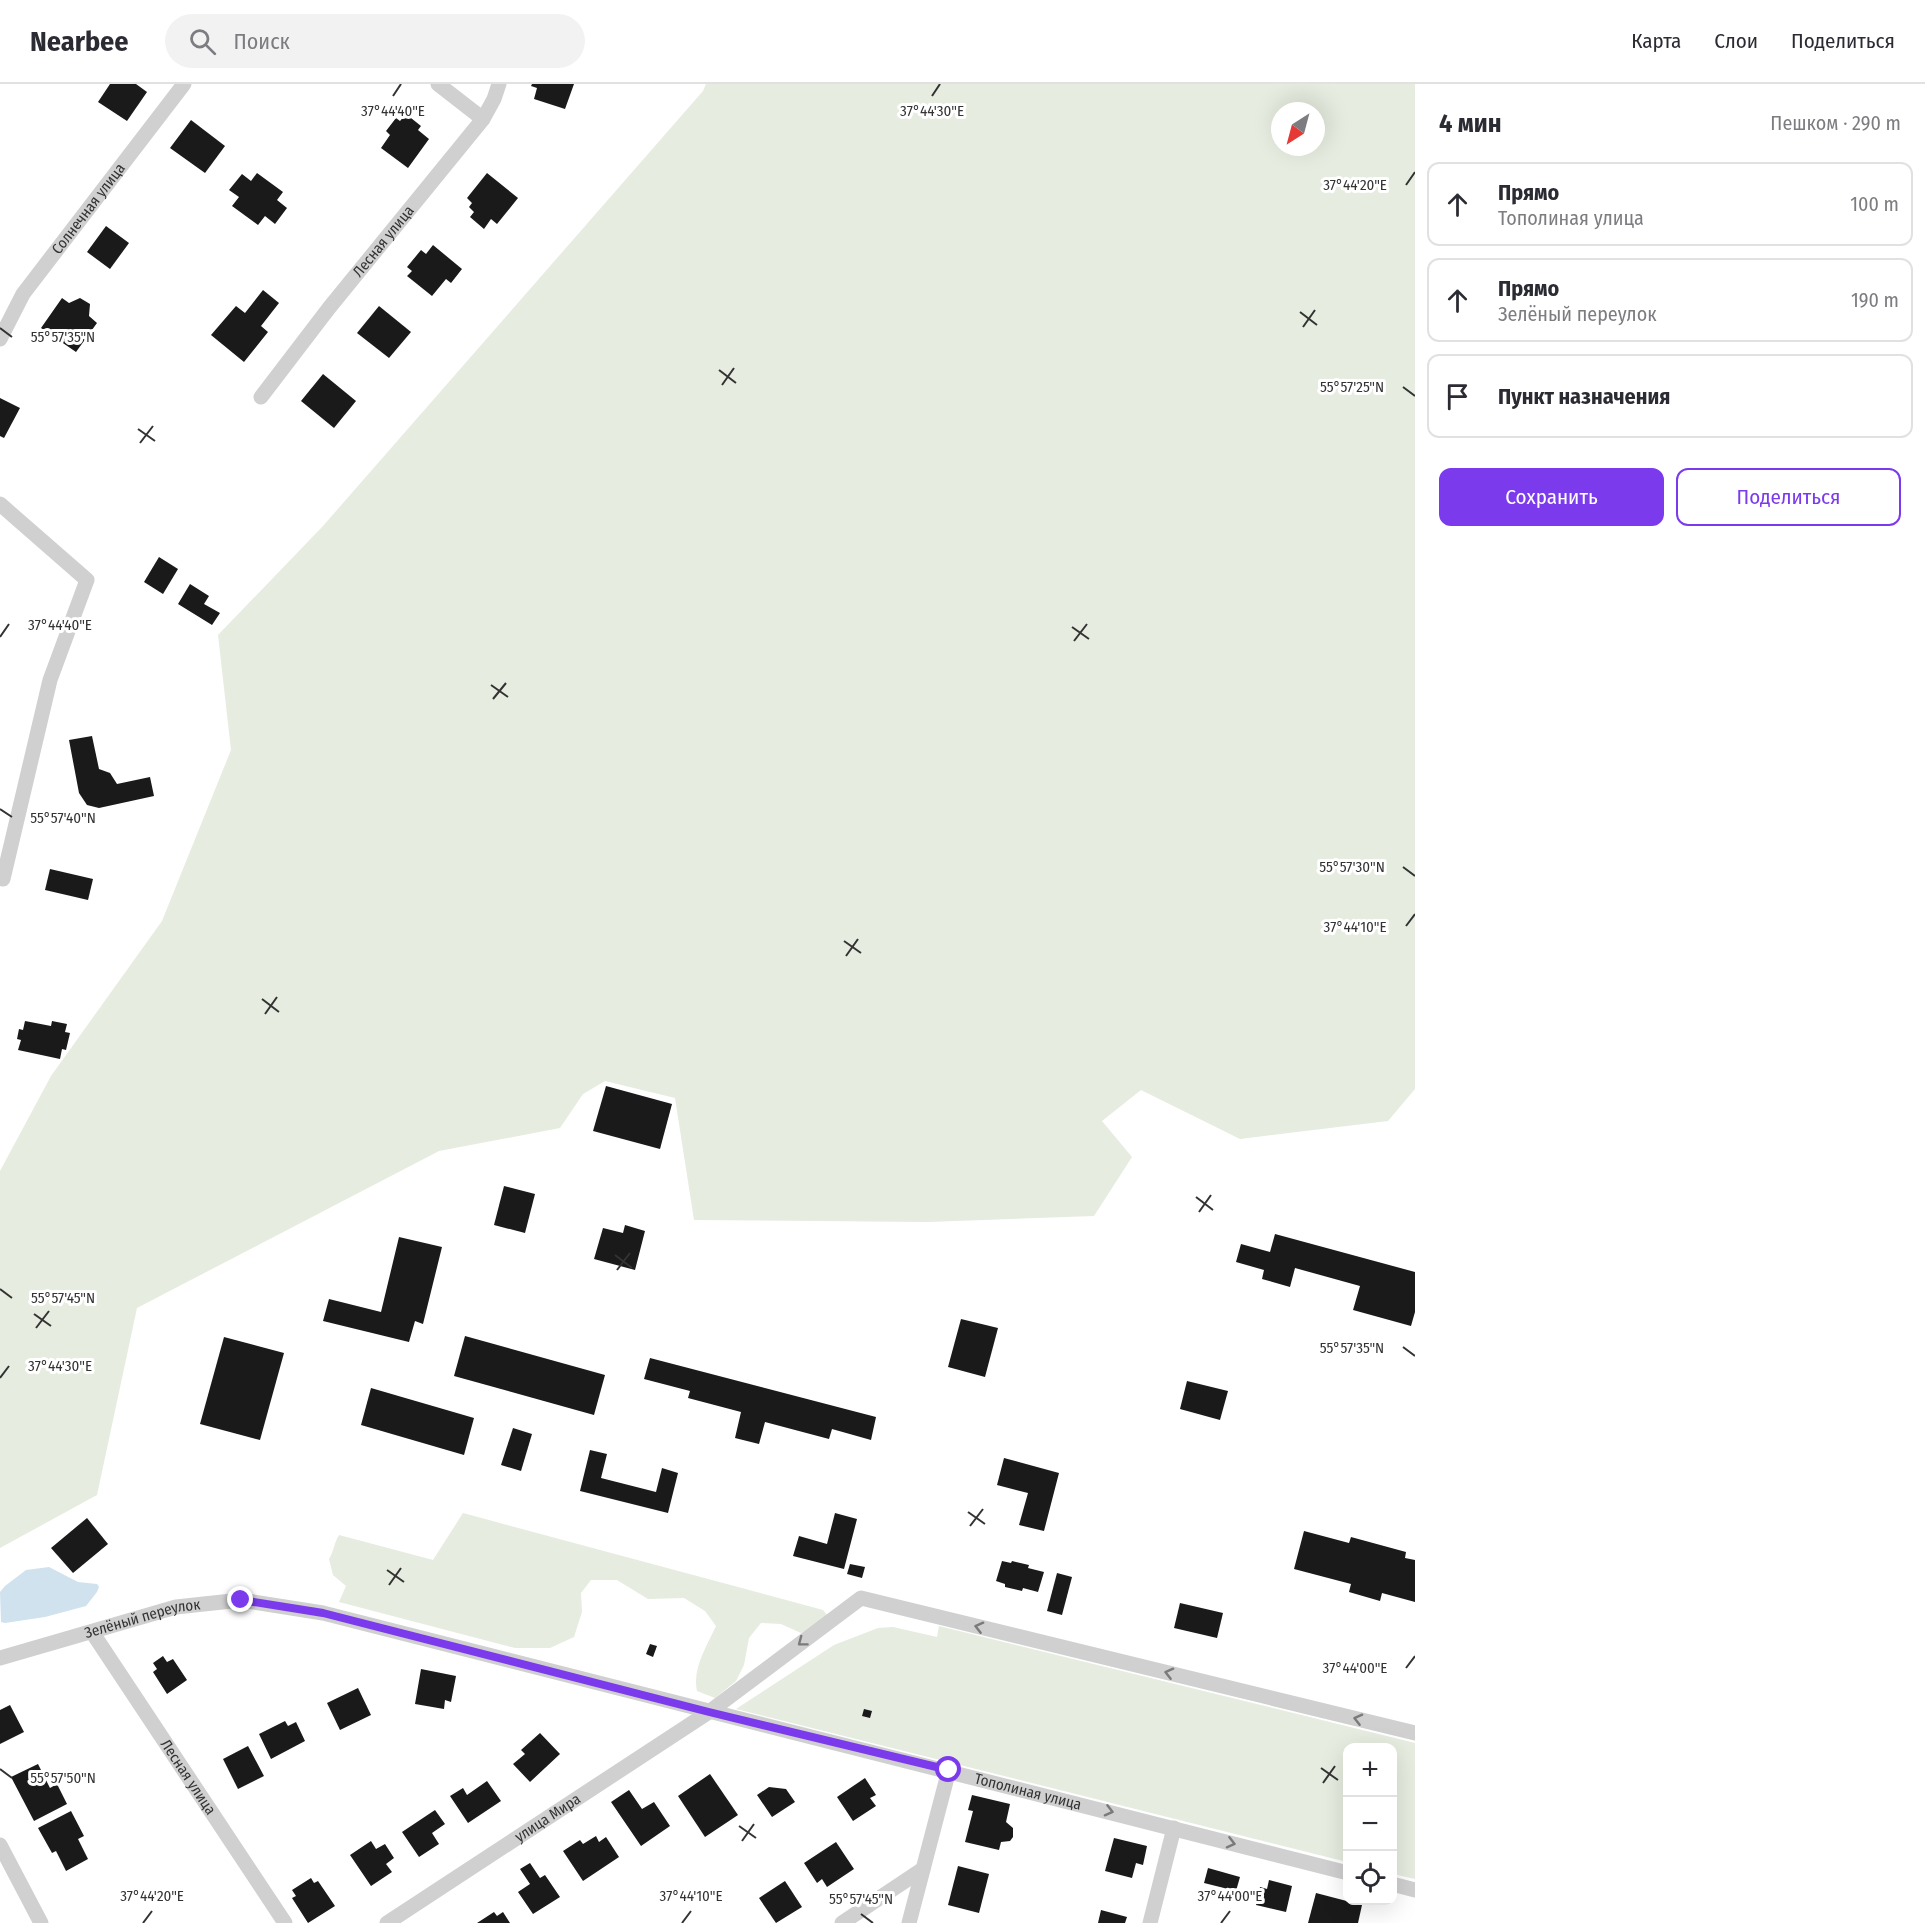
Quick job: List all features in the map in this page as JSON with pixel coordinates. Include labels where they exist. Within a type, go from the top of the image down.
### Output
[{"type":"street","name":"Солнечная улица","points":[[0,339],[23,294],[184,84]]},
{"type":"street","points":[[438,84],[483,119]]},
{"type":"street","name":"Лесная улица","points":[[261,397],[336,300],[483,119],[499,84]]},
{"type":"street","points":[[0,504],[87,580],[50,680],[3,879]]},
{"type":"street","name":"улица Мира","points":[[387,1923],[709,1712],[861,1598],[1415,1733]]},
{"type":"street","name":"Зелёный переулок","points":[[0,1658],[176,1607],[241,1600],[323,1613],[709,1712]]},
{"type":"street","name":"Лесная улица","points":[[92,1632],[285,1923]]},
{"type":"street","name":"Тополиная улица","points":[[709,1712],[949,1770],[1343,1872]]},
{"type":"street","points":[[909,1923],[949,1770]]},
{"type":"street","points":[[1150,1923],[1174,1828]]},
{"type":"street","points":[[0,1845],[41,1923]]},
{"type":"street","points":[[842,1923],[923,1869]]},
{"type":"street","points":[[1397,1885],[1415,1890]]},
{"type":"shaded area","points":[[706,84],[1415,84],[1415,1089],[1388,1121],[1240,1139],[1141,1090],[1102,1121],[1132,1157],[1094,1216],[927,1222],[694,1220],[675,1098],[605,1081],[583,1094],[560,1128],[439,1151],[137,1308],[97,1495],[0,1548],[0,1171],[51,1076],[162,921],[231,750],[218,635],[323,526],[703,91]]},
{"type":"shaded area","points":[[463,1513],[823,1610],[827,1615],[821,1624],[801,1633],[781,1624],[761,1623],[749,1638],[744,1665],[736,1681],[715,1698],[697,1691],[698,1666],[716,1626],[705,1611],[684,1598],[648,1599],[617,1580],[591,1580],[581,1593],[582,1612],[574,1637],[550,1648],[515,1648],[339,1602],[346,1586],[333,1575],[329,1559],[339,1535],[433,1560]]},
{"type":"shaded area","points":[[939,1626],[1415,1743],[1415,1879],[1397,1875],[1397,1743],[1343,1743],[1343,1861],[736,1709],[834,1645],[878,1628],[893,1627],[937,1637]]},
{"type":"water","points":[[49,1567],[78,1582],[97,1584],[99,1587],[97,1592],[86,1606],[45,1617],[1,1622],[0,1592],[5,1586],[26,1570]]},
{"type":"building","points":[[110,84],[136,84],[147,92],[127,121],[98,102]]},
{"type":"building","points":[[532,84],[574,84],[565,109],[534,99],[537,88],[531,86]]},
{"type":"building","points":[[406,114],[421,126],[418,130],[429,139],[408,168],[381,148],[390,135],[386,131],[396,118],[400,121]]},
{"type":"building","points":[[191,120],[225,146],[205,173],[170,148]]},
{"type":"building","points":[[257,173],[283,192],[277,200],[287,208],[275,224],[265,216],[258,225],[232,206],[239,197],[229,190],[242,174],[251,181]]},
{"type":"building","points":[[487,173],[518,198],[497,224],[491,219],[484,229],[470,217],[474,212],[469,207],[472,203],[467,198]]},
{"type":"building","points":[[106,226],[129,243],[110,269],[87,252]]},
{"type":"building","points":[[433,245],[462,269],[451,283],[446,279],[432,296],[407,276],[412,271],[407,267],[421,250],[426,254]]},
{"type":"building","points":[[263,290],[279,303],[261,326],[268,332],[244,362],[211,335],[236,306],[245,313]]},
{"type":"building","points":[[62,298],[69,303],[80,298],[90,304],[89,316],[97,323],[76,352],[41,328]]},
{"type":"building","points":[[379,306],[411,332],[389,358],[357,333]]},
{"type":"building","points":[[323,374],[356,401],[334,428],[301,401]]},
{"type":"building","points":[[0,398],[20,408],[4,438],[0,436]]},
{"type":"building","points":[[159,557],[178,569],[163,594],[144,582]]},
{"type":"building","points":[[190,584],[209,596],[204,604],[220,613],[212,625],[178,604]]},
{"type":"building","points":[[92,736],[99,769],[110,773],[117,784],[150,777],[154,796],[99,808],[87,805],[79,793],[69,740]]},
{"type":"building","points":[[50,869],[93,879],[88,900],[45,890]]},
{"type":"building","points":[[25,1021],[51,1026],[52,1021],[67,1024],[65,1032],[70,1033],[66,1050],[62,1049],[60,1059],[18,1050],[21,1040],[17,1039],[19,1029],[23,1030]]},
{"type":"building","points":[[606,1086],[672,1104],[660,1149],[593,1131]]},
{"type":"building","points":[[504,1186],[535,1194],[525,1233],[494,1225]]},
{"type":"building","points":[[625,1225],[645,1231],[635,1270],[594,1259],[603,1228],[623,1233]]},
{"type":"building","points":[[1275,1234],[1415,1272],[1415,1312],[1411,1326],[1353,1310],[1360,1286],[1295,1268],[1290,1287],[1262,1279],[1264,1270],[1236,1262],[1241,1244],[1270,1252]]},
{"type":"building","points":[[399,1237],[442,1247],[423,1324],[415,1321],[409,1342],[323,1321],[329,1299],[381,1312]]},
{"type":"building","points":[[961,1319],[998,1328],[985,1377],[948,1367]]},
{"type":"building","points":[[465,1336],[605,1375],[594,1415],[454,1376]]},
{"type":"building","points":[[224,1337],[284,1353],[260,1440],[200,1424]]},
{"type":"building","points":[[650,1358],[876,1417],[871,1440],[832,1429],[829,1439],[765,1422],[759,1444],[735,1438],[741,1412],[688,1398],[690,1391],[644,1379]]},
{"type":"building","points":[[1187,1381],[1228,1391],[1220,1420],[1180,1409]]},
{"type":"building","points":[[371,1388],[474,1418],[464,1455],[361,1425]]},
{"type":"building","points":[[513,1428],[532,1434],[521,1471],[501,1465]]},
{"type":"building","points":[[590,1450],[607,1454],[601,1478],[656,1492],[662,1468],[678,1473],[668,1513],[580,1491]]},
{"type":"building","points":[[1004,1458],[1059,1473],[1044,1531],[1019,1525],[1028,1493],[997,1485]]},
{"type":"building","points":[[835,1513],[857,1519],[844,1569],[793,1556],[799,1536],[827,1544]]},
{"type":"building","points":[[87,1518],[108,1544],[73,1573],[51,1548]]},
{"type":"building","points":[[1304,1531],[1349,1543],[1351,1537],[1406,1552],[1405,1558],[1415,1560],[1415,1602],[1382,1593],[1380,1601],[1349,1592],[1351,1584],[1294,1569]]},
{"type":"building","points":[[1002,1561],[1029,1565],[1028,1568],[1044,1572],[1038,1592],[1005,1587],[1005,1584],[996,1581]]},
{"type":"building","points":[[850,1564],[865,1567],[862,1578],[847,1574]]},
{"type":"building","points":[[1057,1573],[1072,1577],[1062,1615],[1047,1611]]},
{"type":"building","points":[[1180,1603],[1223,1613],[1217,1638],[1174,1628]]},
{"type":"building","points":[[650,1644],[657,1646],[653,1657],[646,1654]]},
{"type":"building","points":[[163,1656],[167,1662],[173,1659],[187,1680],[167,1694],[153,1672],[157,1669],[153,1663]]},
{"type":"building","points":[[421,1669],[456,1676],[451,1702],[445,1700],[444,1709],[415,1704]]},
{"type":"building","points":[[358,1688],[371,1715],[340,1730],[327,1703]]},
{"type":"building","points":[[10,1705],[24,1732],[0,1744],[0,1710]]},
{"type":"building","points":[[864,1709],[872,1711],[870,1718],[862,1716]]},
{"type":"building","points":[[285,1721],[288,1726],[296,1722],[305,1741],[271,1759],[259,1734]]},
{"type":"building","points":[[540,1733],[560,1754],[530,1782],[513,1764],[525,1754],[521,1750]]},
{"type":"building","points":[[248,1746],[264,1776],[238,1789],[223,1759]]},
{"type":"building","points":[[38,1764],[50,1788],[57,1784],[67,1804],[34,1821],[11,1777]]},
{"type":"building","points":[[710,1774],[738,1815],[705,1837],[678,1796]]},
{"type":"building","points":[[865,1778],[876,1795],[870,1798],[876,1806],[853,1821],[837,1797]]},
{"type":"building","points":[[487,1781],[501,1801],[468,1823],[450,1796],[463,1788],[467,1795]]},
{"type":"building","points":[[769,1787],[786,1789],[795,1802],[772,1817],[757,1795]]},
{"type":"building","points":[[629,1790],[642,1809],[654,1802],[670,1826],[641,1846],[611,1802]]},
{"type":"building","points":[[972,1795],[1010,1804],[1006,1822],[1013,1828],[1013,1837],[1010,1841],[1001,1842],[999,1850],[965,1842],[973,1811],[968,1810]]},
{"type":"building","points":[[435,1810],[445,1824],[432,1833],[439,1844],[419,1857],[402,1832]]},
{"type":"building","points":[[71,1811],[84,1836],[78,1839],[88,1859],[66,1871],[56,1851],[52,1853],[38,1828]]},
{"type":"building","points":[[596,1836],[599,1842],[606,1837],[619,1857],[583,1881],[563,1851],[580,1840],[583,1844]]},
{"type":"building","points":[[1114,1838],[1147,1846],[1143,1865],[1136,1863],[1132,1878],[1105,1871]]},
{"type":"building","points":[[371,1841],[376,1849],[385,1844],[394,1858],[386,1864],[392,1872],[371,1886],[350,1855]]},
{"type":"building","points":[[836,1842],[854,1869],[827,1887],[822,1879],[817,1883],[804,1863]]},
{"type":"building","points":[[530,1863],[540,1878],[545,1875],[560,1897],[533,1914],[518,1892],[530,1884],[520,1869]]},
{"type":"building","points":[[958,1866],[989,1874],[979,1913],[948,1905]]},
{"type":"building","points":[[1208,1868],[1240,1877],[1236,1891],[1204,1883]]},
{"type":"building","points":[[311,1878],[314,1883],[318,1881],[335,1906],[308,1923],[292,1898],[296,1896],[292,1890]]},
{"type":"building","points":[[1269,1880],[1292,1886],[1286,1912],[1256,1905],[1260,1887],[1267,1889]]},
{"type":"building","points":[[785,1881],[802,1907],[776,1923],[759,1898]]},
{"type":"building","points":[[1316,1893],[1343,1900],[1343,1905],[1362,1905],[1358,1923],[1308,1923]]},
{"type":"building","points":[[1101,1910],[1127,1917],[1125,1923],[1098,1923]]},
{"type":"building","points":[[494,1912],[497,1916],[503,1912],[510,1923],[477,1923]]},
{"type":"route","points":[[241,1600],[323,1613],[709,1712],[949,1770]]}]
